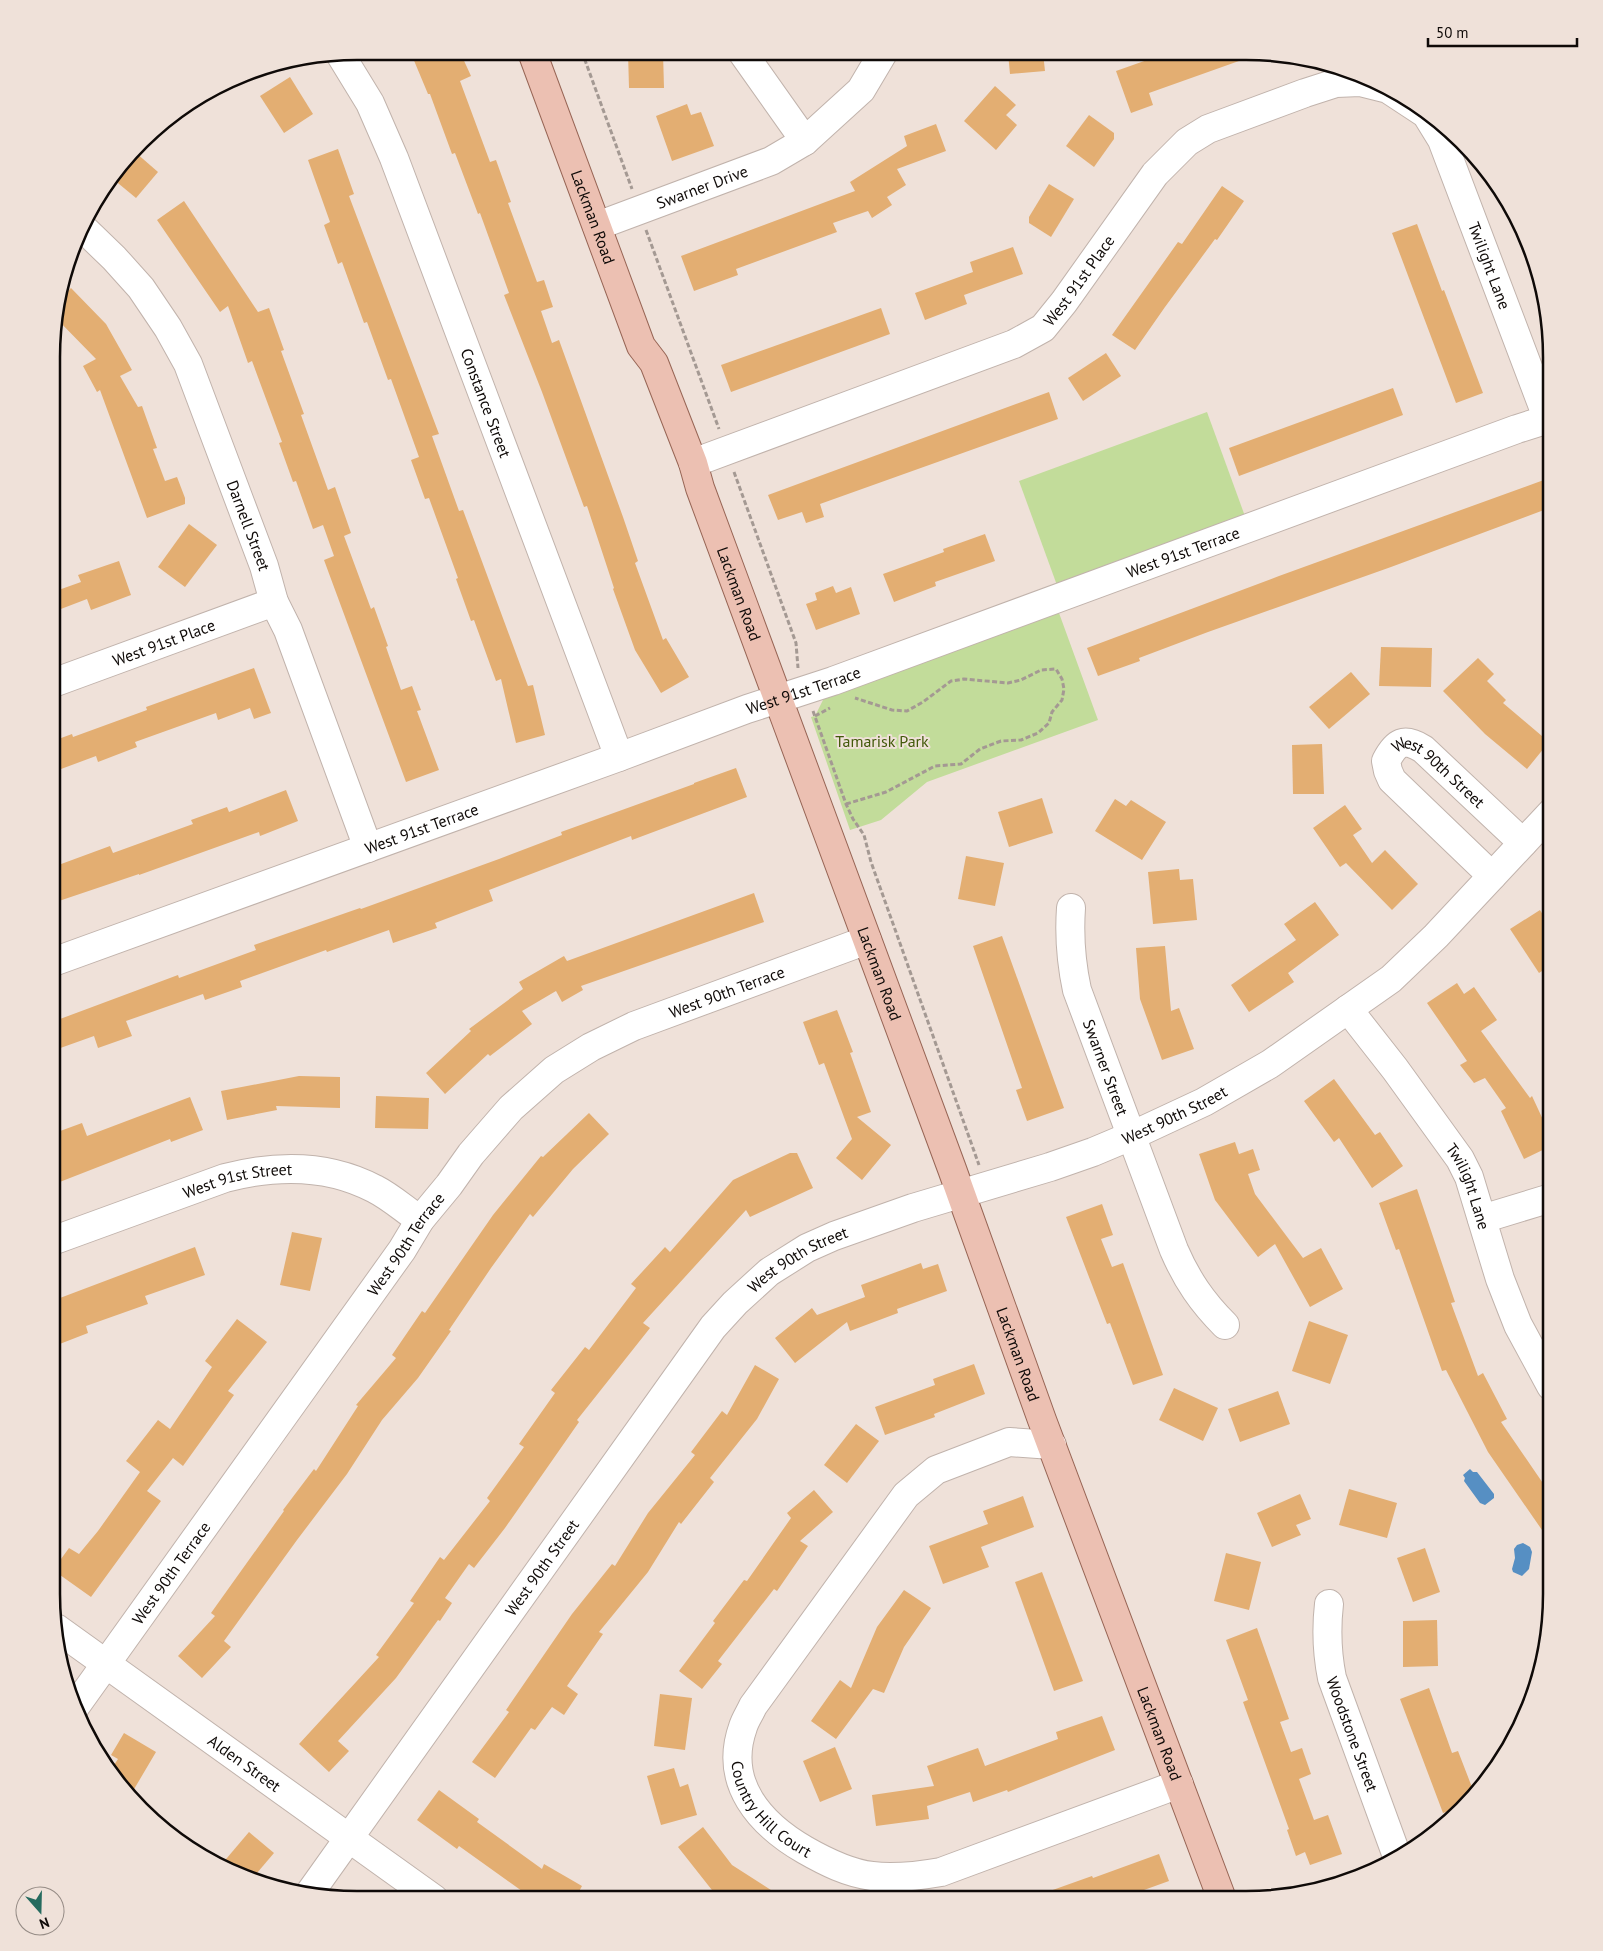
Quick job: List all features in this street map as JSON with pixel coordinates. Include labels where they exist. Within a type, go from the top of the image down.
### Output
[{"type":"main road","name":"Lackman Road","points":[[535,60],[641,346],[654,363],[693,463],[700,488],[1052,1445],[1219,1891]]},
{"type":"street","points":[[748,60],[805,141]]},
{"type":"street","name":"Swarner Drive","points":[[596,226],[771,161],[805,141],[861,90],[879,60]]},
{"type":"street","name":"Constance Street","points":[[344,61],[370,102],[394,158],[619,757]]},
{"type":"street","name":"West 91st Place","points":[[693,463],[1014,344],[1043,328],[1064,302],[1155,174],[1187,142],[1208,129],[1305,93],[1336,83],[1358,82]]},
{"type":"street","name":"Twilight Lane","points":[[1434,127],[1442,140],[1543,401]]},
{"type":"street","name":"Darnell Street","points":[[88,233],[141,288],[168,328],[188,364],[264,566],[274,602],[288,630],[368,848]]},
{"type":"street","name":"West 91st Terrace","points":[[60,959],[747,709],[833,681],[1543,421]]},
{"type":"street","name":"West 91st Place","points":[[60,680],[274,602]]},
{"type":"street","name":"West 90th Street","points":[[1492,876],[1392,780],[1386,761],[1398,744],[1414,743],[1424,749],[1522,843]]},
{"type":"street","name":"West 90th Street","points":[[313,1887],[713,1328],[735,1303],[769,1272],[807,1248],[842,1233],[960,1193],[1050,1167],[1131,1136],[1204,1102],[1270,1064],[1391,979],[1436,936],[1522,843],[1543,825]]},
{"type":"street","name":"Swarner Street","points":[[1071,908],[1069,931],[1070,961],[1077,990],[1184,1274],[1205,1305],[1225,1325]]},
{"type":"street","name":"West 90th Terrace","points":[[80,1701],[402,1250],[420,1220],[449,1185],[471,1154],[511,1108],[554,1070],[591,1047],[634,1026],[867,940]]},
{"type":"street","name":"Twilight Lane","points":[[1348,1009],[1406,1084],[1460,1159],[1469,1177],[1500,1279],[1518,1325],[1543,1371]]},
{"type":"street","name":"West 91st Street","points":[[60,1238],[225,1178],[254,1171],[283,1168],[322,1171],[360,1182],[377,1190],[420,1220]]},
{"type":"street","points":[[1482,1219],[1543,1200]]},
{"type":"street","name":"Country Hill Court","points":[[1052,1445],[1009,1442],[936,1470],[906,1495],[753,1706],[743,1727],[738,1753],[740,1777],[750,1803],[765,1822],[796,1845],[826,1862],[853,1872],[872,1876],[904,1877],[940,1872],[1179,1784]]},
{"type":"street","name":"Woodstone Street","points":[[1329,1604],[1326,1627],[1327,1654],[1332,1678],[1395,1851]]},
{"type":"street","name":"Alden Street","points":[[63,1633],[423,1891]]},
{"type":"path","points":[[585,60],[796,643],[799,674]]},
{"type":"path","points":[[846,804],[886,792],[935,766],[961,764],[980,749],[1001,741],[1022,740],[1038,733],[1049,723],[1052,712],[1062,700],[1064,689],[1062,679],[1056,669],[1041,670],[1021,680],[1008,683],[964,679],[952,681],[907,711],[892,710],[856,698],[849,699]]},
{"type":"path","points":[[833,705],[815,716],[846,804],[864,835],[871,862],[980,1168]]},
{"type":"green space","points":[[1207,412],[1246,519],[1058,588],[1019,481]]},
{"type":"green space","name":"Tamarisk Park","points":[[1059,613],[1098,720],[927,782],[881,820],[850,830],[811,717],[815,716],[824,698]]},
{"type":"water","points":[[1470,1469],[1473,1472],[1477,1472],[1494,1494],[1494,1498],[1485,1505],[1480,1503],[1464,1481],[1463,1475]]},
{"type":"water","points":[[1523,1543],[1530,1547],[1532,1552],[1529,1569],[1522,1576],[1513,1572],[1512,1569],[1515,1558],[1514,1549],[1517,1545]]},
{"type":"building","points":[[414,60],[464,60],[471,76],[460,81],[490,162],[496,160],[511,202],[508,203],[537,282],[544,280],[553,307],[541,311],[552,343],[559,340],[623,517],[638,561],[635,563],[663,640],[666,638],[689,677],[661,693],[635,650],[613,589],[587,506],[584,507],[504,295],[509,293],[480,213],[478,214],[455,153],[452,154],[430,94],[428,94]]},
{"type":"building","points":[[628,60],[663,60],[664,88],[629,88]]},
{"type":"building","points":[[1009,60],[1044,60],[1045,71],[1010,74]]},
{"type":"building","points":[[1147,60],[1242,60],[1149,93],[1153,105],[1131,113],[1116,71]]},
{"type":"building","points":[[290,77],[313,114],[284,133],[260,96]]},
{"type":"building","points":[[995,86],[1016,105],[1006,115],[1017,125],[996,150],[964,121]]},
{"type":"building","points":[[687,104],[691,115],[701,112],[714,146],[672,161],[656,116]]},
{"type":"building","points":[[1089,115],[1114,133],[1114,139],[1094,167],[1066,146]]},
{"type":"building","points":[[936,124],[946,151],[897,169],[906,185],[887,197],[892,205],[872,218],[868,211],[833,223],[837,232],[736,269],[738,275],[694,291],[681,256],[855,191],[850,182],[907,146],[904,136]]},
{"type":"building","points":[[338,149],[354,194],[349,196],[439,434],[432,436],[459,511],[463,510],[528,686],[533,685],[545,735],[516,743],[501,679],[496,681],[474,620],[471,621],[456,579],[458,578],[429,498],[425,499],[411,460],[419,457],[391,379],[388,380],[367,322],[364,323],[342,262],[338,264],[324,225],[330,222],[308,160]]},
{"type":"building","points":[[139,156],[158,172],[136,198],[117,182]]},
{"type":"building","points":[[1049,184],[1074,199],[1051,237],[1029,223],[1029,217]]},
{"type":"building","points":[[1222,186],[1244,201],[1135,350],[1112,335],[1178,242],[1182,244]]},
{"type":"building","points":[[184,201],[258,312],[269,308],[284,350],[281,351],[304,414],[301,415],[328,490],[335,487],[351,533],[344,536],[371,609],[374,607],[401,690],[412,686],[421,710],[417,711],[439,770],[406,782],[324,560],[334,556],[323,525],[313,529],[296,481],[293,482],[279,443],[282,442],[252,361],[248,363],[228,306],[220,312],[157,220]]},
{"type":"building","points":[[1417,224],[1483,393],[1456,403],[1392,233]]},
{"type":"building","points":[[1013,247],[1023,274],[964,295],[967,304],[925,320],[915,293],[973,272],[970,262]]},
{"type":"building","points":[[71,288],[106,324],[132,370],[120,376],[138,407],[142,406],[157,448],[153,449],[165,481],[177,477],[185,498],[185,504],[147,518],[100,390],[97,392],[83,366],[96,359],[62,325],[68,291]]},
{"type":"building","points":[[881,308],[890,334],[731,392],[721,365]]},
{"type":"building","points":[[1106,353],[1121,376],[1083,401],[1068,378]]},
{"type":"building","points":[[1393,388],[1403,415],[1239,476],[1229,448]]},
{"type":"building","points":[[1049,392],[1058,419],[820,504],[824,517],[806,523],[802,512],[778,520],[768,495]]},
{"type":"building","points":[[1543,480],[1543,510],[1208,632],[1139,658],[1140,661],[1098,676],[1087,648]]},
{"type":"building","points":[[189,524],[217,545],[185,587],[158,567]]},
{"type":"building","points":[[985,534],[995,561],[935,582],[936,586],[894,602],[883,574],[944,552],[943,549]]},
{"type":"building","points":[[119,561],[131,595],[91,610],[87,599],[60,609],[60,590],[81,582],[78,575]]},
{"type":"building","points":[[833,586],[836,593],[851,587],[860,614],[816,630],[806,604],[817,600],[815,593]]},
{"type":"building","points":[[1381,647],[1432,648],[1431,687],[1379,686]]},
{"type":"building","points":[[1478,658],[1494,674],[1487,681],[1506,700],[1503,703],[1543,737],[1543,749],[1527,769],[1485,734],[1443,691]]},
{"type":"building","points":[[254,668],[271,713],[254,719],[250,708],[218,720],[216,713],[135,742],[137,747],[98,762],[96,756],[60,769],[60,738],[72,734],[73,737],[147,710],[146,707]]},
{"type":"building","points":[[1351,672],[1370,694],[1329,729],[1309,707]]},
{"type":"building","points":[[1322,744],[1324,794],[1293,794],[1292,745]]},
{"type":"building","points":[[736,768],[747,797],[632,840],[631,836],[489,890],[493,901],[435,923],[437,928],[393,943],[389,930],[327,952],[326,950],[240,981],[242,987],[205,1000],[203,994],[126,1021],[132,1036],[98,1048],[94,1036],[60,1048],[60,1019],[178,975],[179,978],[256,950],[254,945],[499,859],[562,835],[561,832]]},
{"type":"building","points":[[286,790],[298,821],[260,836],[259,832],[139,875],[60,901],[60,864],[110,846],[113,853],[193,824],[191,820],[227,807],[229,812]]},
{"type":"building","points":[[1042,798],[1053,833],[1009,847],[998,812]]},
{"type":"building","points":[[1115,799],[1126,806],[1131,800],[1166,822],[1142,860],[1095,831]]},
{"type":"building","points":[[1345,805],[1362,829],[1353,835],[1372,863],[1385,850],[1418,884],[1392,910],[1346,863],[1340,867],[1313,828]]},
{"type":"building","points":[[966,856],[1004,863],[995,906],[958,899]]},
{"type":"building","points":[[1179,869],[1180,880],[1193,879],[1197,920],[1153,924],[1148,872]]},
{"type":"building","points":[[754,893],[764,922],[581,986],[583,990],[562,1002],[556,991],[522,1011],[532,1024],[490,1056],[488,1054],[445,1094],[426,1073],[471,1031],[469,1029],[523,989],[519,982],[564,956],[567,961]]},
{"type":"building","points":[[1315,902],[1339,935],[1288,973],[1294,982],[1249,1012],[1231,985],[1296,940],[1284,924]]},
{"type":"building","points":[[1540,910],[1543,915],[1543,970],[1539,973],[1510,929]]},
{"type":"building","points":[[1002,936],[1064,1108],[1027,1121],[1016,1090],[1022,1088],[973,946]]},
{"type":"building","points":[[1165,946],[1171,1011],[1179,1008],[1194,1049],[1162,1060],[1140,999],[1136,948]]},
{"type":"building","points":[[1457,983],[1464,994],[1474,987],[1497,1020],[1481,1031],[1530,1098],[1532,1096],[1543,1120],[1543,1150],[1524,1159],[1501,1111],[1506,1108],[1485,1078],[1474,1083],[1460,1065],[1467,1061],[1427,1003]]},
{"type":"building","points":[[837,1010],[853,1052],[850,1053],[871,1112],[857,1117],[891,1145],[862,1180],[836,1158],[852,1139],[824,1063],[819,1065],[803,1022]]},
{"type":"building","points":[[299,1076],[340,1077],[340,1108],[276,1106],[277,1110],[227,1120],[221,1091]]},
{"type":"building","points":[[1334,1079],[1375,1135],[1380,1132],[1403,1166],[1372,1188],[1339,1138],[1334,1142],[1304,1101]]},
{"type":"building","points":[[376,1096],[429,1098],[428,1129],[375,1128]]},
{"type":"building","points":[[190,1097],[203,1130],[171,1142],[170,1139],[60,1182],[60,1131],[82,1123],[87,1136]]},
{"type":"building","points":[[589,1113],[609,1134],[573,1169],[533,1217],[530,1214],[491,1268],[449,1330],[451,1331],[418,1378],[382,1420],[347,1474],[224,1641],[231,1647],[202,1678],[178,1656],[215,1616],[211,1613],[283,1510],[314,1469],[316,1471],[358,1406],[356,1405],[396,1358],[392,1355],[422,1311],[425,1313],[493,1215],[541,1156],[543,1157]]},
{"type":"building","points":[[1235,1142],[1239,1154],[1253,1149],[1260,1170],[1248,1174],[1255,1194],[1303,1258],[1321,1248],[1343,1289],[1310,1307],[1275,1244],[1258,1257],[1215,1200],[1199,1154]]},
{"type":"building","points":[[790,1153],[797,1153],[813,1188],[750,1217],[746,1210],[643,1323],[650,1328],[577,1420],[579,1422],[505,1528],[474,1568],[469,1564],[445,1598],[452,1603],[440,1621],[438,1620],[396,1678],[338,1741],[349,1751],[329,1772],[299,1744],[379,1657],[376,1655],[414,1603],[410,1601],[440,1557],[444,1560],[490,1501],[487,1498],[524,1447],[519,1444],[555,1393],[551,1390],[585,1347],[589,1350],[636,1288],[631,1284],[665,1247],[670,1252],[733,1180]]},
{"type":"building","points":[[1417,1189],[1455,1302],[1451,1303],[1478,1376],[1483,1373],[1507,1419],[1501,1422],[1543,1483],[1543,1531],[1488,1452],[1446,1370],[1442,1371],[1399,1249],[1396,1250],[1379,1203]]},
{"type":"building","points":[[1102,1204],[1113,1235],[1101,1239],[1112,1267],[1123,1263],[1163,1375],[1133,1385],[1110,1323],[1107,1324],[1066,1217]]},
{"type":"building","points":[[292,1232],[322,1238],[310,1291],[280,1285]]},
{"type":"building","points":[[195,1247],[205,1275],[145,1296],[148,1304],[86,1326],[88,1333],[60,1344],[60,1298]]},
{"type":"building","points":[[921,1263],[923,1269],[938,1264],[947,1291],[897,1309],[898,1313],[850,1331],[847,1322],[795,1363],[775,1338],[812,1308],[817,1315],[865,1297],[861,1285]]},
{"type":"building","points":[[237,1319],[267,1342],[228,1391],[234,1395],[183,1466],[173,1458],[147,1491],[161,1501],[91,1597],[60,1575],[60,1560],[69,1548],[79,1554],[98,1531],[140,1472],[126,1461],[158,1420],[170,1429],[212,1367],[205,1361]]},
{"type":"building","points":[[1309,1321],[1348,1335],[1330,1384],[1292,1371]]},
{"type":"building","points":[[974,1364],[985,1394],[934,1414],[935,1417],[885,1435],[875,1407],[935,1385],[933,1379]]},
{"type":"building","points":[[755,1365],[779,1379],[757,1419],[710,1478],[714,1482],[681,1524],[679,1522],[648,1572],[599,1632],[603,1634],[567,1686],[578,1694],[564,1715],[552,1707],[535,1730],[531,1728],[495,1778],[472,1762],[509,1712],[506,1710],[572,1614],[612,1564],[615,1566],[648,1513],[695,1455],[691,1452],[722,1411],[727,1415]]},
{"type":"building","points":[[1174,1388],[1218,1408],[1203,1441],[1159,1420]]},
{"type":"building","points":[[1278,1391],[1290,1424],[1240,1442],[1228,1409]]},
{"type":"building","points":[[856,1424],[879,1441],[847,1483],[824,1465]]},
{"type":"building","points":[[1349,1489],[1397,1503],[1387,1538],[1339,1525]]},
{"type":"building","points":[[814,1490],[833,1512],[800,1541],[808,1546],[777,1591],[774,1589],[718,1661],[722,1664],[702,1689],[679,1671],[715,1623],[713,1621],[744,1580],[747,1581],[791,1518],[787,1513]]},
{"type":"building","points":[[1300,1494],[1311,1519],[1296,1525],[1301,1535],[1272,1547],[1257,1513]]},
{"type":"building","points":[[1023,1496],[1034,1527],[981,1547],[989,1567],[943,1584],[929,1546],[988,1524],[983,1511]]},
{"type":"building","points":[[1425,1548],[1440,1592],[1413,1602],[1397,1558]]},
{"type":"building","points":[[1226,1553],[1261,1562],[1249,1610],[1214,1601]]},
{"type":"building","points":[[1042,1572],[1083,1681],[1054,1691],[1015,1582]]},
{"type":"building","points":[[904,1590],[931,1608],[904,1647],[884,1693],[873,1689],[836,1739],[811,1721],[840,1680],[851,1688],[877,1627]]},
{"type":"building","points":[[1437,1620],[1438,1666],[1403,1667],[1403,1621]]},
{"type":"building","points":[[1257,1628],[1289,1719],[1280,1722],[1291,1752],[1302,1748],[1311,1774],[1299,1779],[1314,1820],[1328,1815],[1342,1854],[1310,1865],[1305,1852],[1296,1856],[1287,1830],[1289,1829],[1243,1702],[1248,1700],[1226,1640]]},
{"type":"building","points":[[1429,1688],[1452,1753],[1458,1751],[1472,1787],[1448,1811],[1443,1813],[1400,1699]]},
{"type":"building","points":[[660,1694],[692,1698],[685,1750],[654,1746]]},
{"type":"building","points":[[1102,1716],[1115,1750],[1008,1792],[1007,1790],[973,1802],[970,1792],[927,1806],[929,1819],[876,1826],[872,1795],[934,1786],[927,1766],[978,1748],[985,1766],[1058,1739],[1056,1732]]},
{"type":"building","points":[[124,1733],[156,1752],[134,1790],[114,1765],[118,1759],[111,1755]]},
{"type":"building","points":[[835,1747],[852,1789],[820,1802],[803,1761]]},
{"type":"building","points":[[674,1768],[680,1787],[688,1784],[697,1815],[661,1825],[647,1776]]},
{"type":"building","points":[[439,1790],[479,1819],[477,1822],[542,1869],[544,1864],[582,1886],[579,1891],[522,1891],[459,1846],[457,1849],[417,1820]]},
{"type":"building","points":[[703,1827],[732,1865],[773,1891],[713,1891],[678,1847]]},
{"type":"building","points":[[249,1832],[274,1853],[257,1873],[225,1860]]},
{"type":"building","points":[[1159,1854],[1169,1881],[1141,1891],[1050,1891],[1092,1876],[1093,1878]]}]
